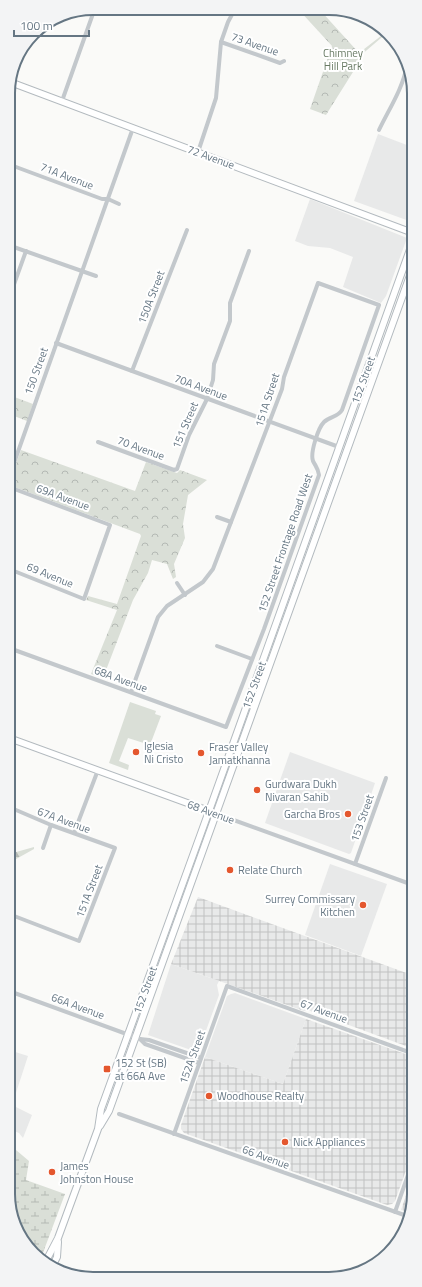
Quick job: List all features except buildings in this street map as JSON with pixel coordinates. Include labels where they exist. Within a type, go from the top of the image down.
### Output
[{"type":"main road","name":"72 Avenue","points":[[16,84],[407,231]]},
{"type":"main road","name":"152 Street","points":[[48,1257],[58,1238],[98,1129],[102,1109],[128,1035],[407,258]]},
{"type":"main road","name":"152 Street","points":[[98,1129],[109,1111],[138,1038],[407,284]]},
{"type":"main road","points":[[334,487],[334,475],[341,452],[339,447]]},
{"type":"main road","name":"68 Avenue","points":[[15,740],[217,814]]},
{"type":"main road","name":"152 Street","points":[[55,1261],[58,1238]]},
{"type":"street","points":[[62,101],[92,15]]},
{"type":"street","points":[[198,152],[216,98],[221,42],[232,15]]},
{"type":"street","name":"73 Avenue","points":[[221,42],[280,63],[284,61]]},
{"type":"street","points":[[379,130],[396,97],[404,74]]},
{"type":"street","name":"150 Street","points":[[15,460],[133,128]]},
{"type":"street","name":"71A Avenue","points":[[15,167],[119,204]]},
{"type":"street","name":"150A Street","points":[[132,371],[187,230]]},
{"type":"street","points":[[15,247],[96,276]]},
{"type":"street","points":[[15,282],[26,251]]},
{"type":"street","name":"151 Street","points":[[177,469],[189,435],[207,399],[213,380],[214,364],[230,322],[230,303],[249,251]]},
{"type":"street","name":"152 Street Frontage Road West","points":[[226,728],[319,476],[312,453],[316,440],[323,424],[328,419],[340,413],[342,410],[379,305],[318,283]]},
{"type":"street","name":"151A Street","points":[[131,692],[158,617],[167,606],[204,582],[213,569],[270,422],[282,389],[284,377],[318,283]]},
{"type":"street","name":"70A Avenue","points":[[56,343],[316,440],[339,447]]},
{"type":"street","name":"70 Avenue","points":[[98,442],[174,470],[177,469]]},
{"type":"street","name":"69A Avenue","points":[[15,489],[110,525],[84,599]]},
{"type":"street","points":[[217,517],[231,522]]},
{"type":"street","name":"69 Avenue","points":[[15,571],[84,599]]},
{"type":"street","points":[[177,583],[185,595]]},
{"type":"street","points":[[217,646],[252,659]]},
{"type":"street","name":"68A Avenue","points":[[15,650],[226,728]]},
{"type":"street","points":[[74,833],[98,770]]},
{"type":"street","name":"153 Street","points":[[355,864],[386,778]]},
{"type":"street","name":"67A Avenue","points":[[15,810],[51,825],[115,848]]},
{"type":"street","name":"68 Avenue","points":[[217,814],[407,883]]},
{"type":"street","points":[[43,848],[51,825]]},
{"type":"street","name":"151A Street","points":[[15,916],[79,941],[115,848]]},
{"type":"street","name":"67 Avenue","points":[[228,986],[407,1051]]},
{"type":"street","name":"152A Street","points":[[174,1134],[228,986]]},
{"type":"street","name":"66A Avenue","points":[[15,993],[128,1035],[149,1040],[201,1058]]},
{"type":"street","name":"66A Avenue","points":[[138,1038],[145,1044],[199,1064]]},
{"type":"street","name":"66 Avenue","points":[[119,1114],[404,1215]]},
{"type":"street","points":[[395,1212],[407,1178]]},
{"type":"shaded area","points":[[378,134],[407,145],[407,220],[354,201]]},
{"type":"shaded area","points":[[310,199],[407,238],[386,296],[381,303],[343,287],[353,257],[330,248],[308,246],[295,241]]},
{"type":"shaded area","points":[[290,752],[375,783],[351,853],[349,854],[265,823]]},
{"type":"shaded area","points":[[330,864],[387,884],[361,956],[305,935]]},
{"type":"shaded area","points":[[198,897],[407,973],[407,1046],[308,1010],[304,1011],[171,964]]},
{"type":"shaded area","points":[[171,964],[219,981],[217,985],[219,995],[200,1047],[197,1050],[191,1050],[148,1035]]},
{"type":"shaded area","points":[[235,993],[306,1019],[283,1084],[205,1057],[227,996]]},
{"type":"shaded area","points":[[306,1019],[407,1055],[407,1168],[395,1201],[392,1204],[387,1205],[184,1133],[181,1129],[181,1125],[205,1057],[283,1084]]},
{"type":"shaded area","points":[[15,1052],[28,1056],[15,1096]]},
{"type":"shaded area","points":[[15,1106],[32,1115],[23,1138],[19,1133],[15,1131]]},
{"type":"shaded area","points":[[407,1192],[405,1211],[401,1210]]},
{"type":"green space","name":"Chimney Hill Park","points":[[304,15],[325,15],[359,53],[382,36],[383,37],[360,56],[358,64],[326,115],[310,109],[332,46]]},
{"type":"green space","points":[[15,397],[33,404],[27,421],[15,416]]},
{"type":"green space","points":[[21,450],[135,491],[146,462],[177,473],[180,470],[207,480],[188,495],[183,524],[185,538],[174,564],[176,577],[173,579],[167,564],[152,560],[148,573],[133,600],[103,678],[91,674],[117,610],[86,600],[88,596],[117,604],[141,536],[140,534],[15,487],[15,466]]},
{"type":"green space","points":[[130,702],[156,711],[155,714],[161,716],[150,745],[128,738],[119,761],[129,765],[128,770],[109,763]]},
{"type":"green space","points":[[34,847],[34,849],[15,860],[15,852]]},
{"type":"green space","points":[[15,1134],[16,1150],[29,1161],[26,1180],[65,1194],[43,1253],[31,1241],[19,1219],[15,1199]]},
{"type":"place","name":"Iglesia Ni Cristo","points":[[136,752]]},
{"type":"place","name":"Fraser Valley Jamatkhanna","points":[[201,753]]},
{"type":"place","name":"Gurdwara Dukh Nivaran Sahib","points":[[257,790]]},
{"type":"place","name":"Garcha Bros","points":[[348,814]]},
{"type":"place","name":"Relate Church","points":[[230,870]]},
{"type":"place","name":"Surrey Commissary Kitchen","points":[[363,905]]},
{"type":"place","name":"152 St (SB) at 66A Ave","points":[[107,1069]]},
{"type":"place","name":"Woodhouse Realty","points":[[209,1096]]},
{"type":"place","name":"Nick Appliances","points":[[285,1142]]},
{"type":"place","name":"James Johnston House","points":[[52,1172]]}]
